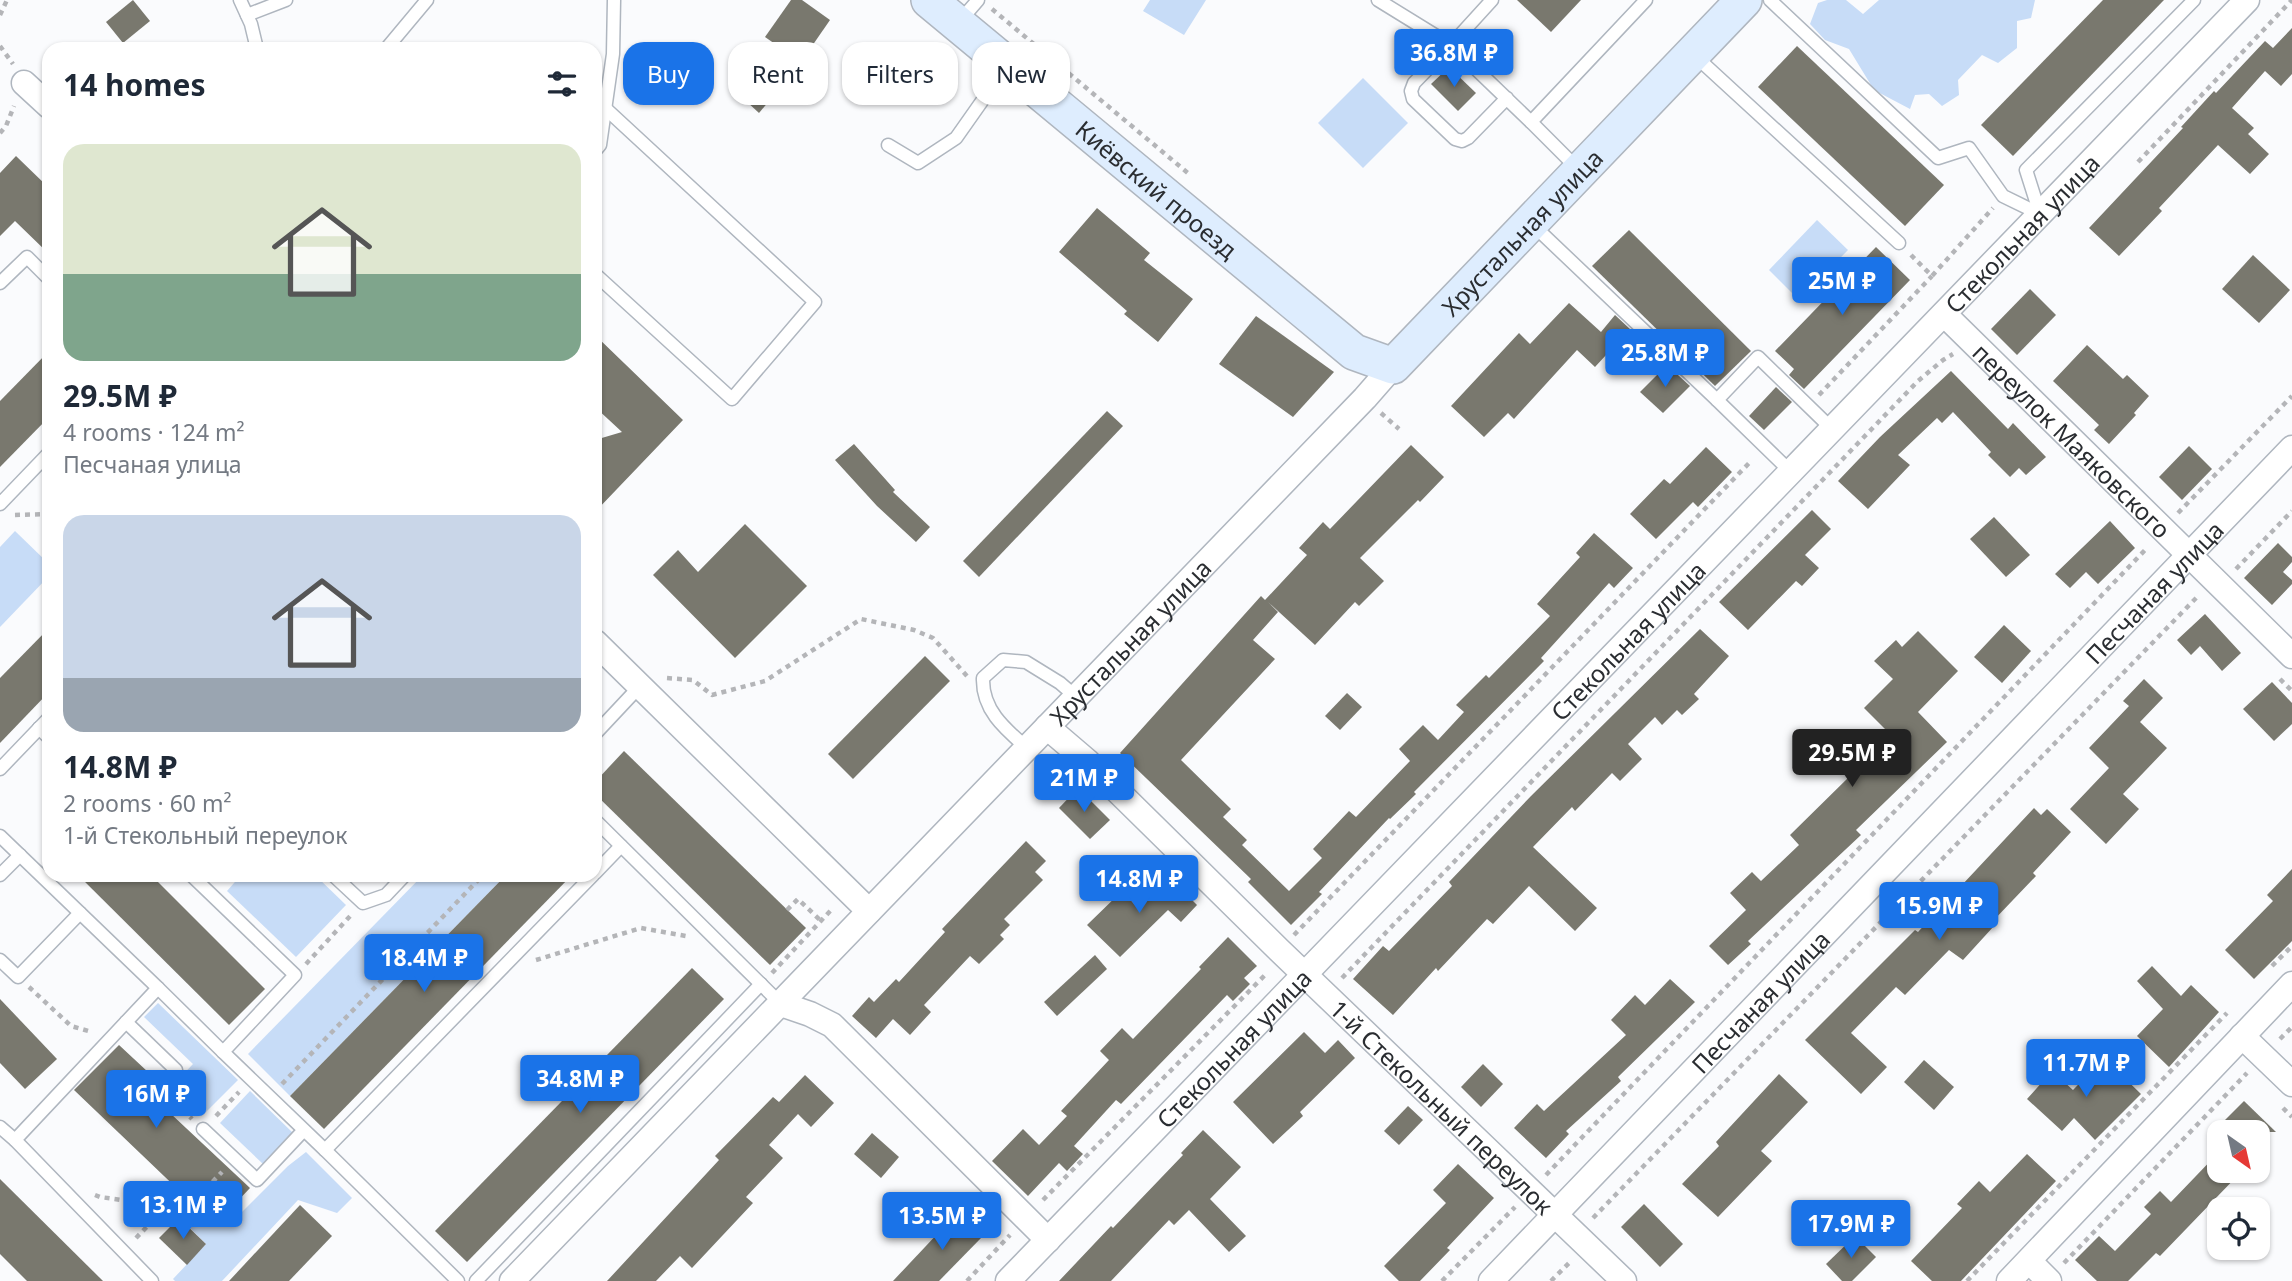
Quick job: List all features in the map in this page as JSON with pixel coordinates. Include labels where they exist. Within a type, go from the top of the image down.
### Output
[{"type":"main road","name":"Киёвский проезд","points":[[929,0],[973,8],[994,42]]},
{"type":"main road","name":"Хрустальная улица","points":[[1393,366],[1744,0]]},
{"type":"main road","name":"Киёвский проезд","points":[[1057,105],[1354,352],[1393,366]]},
{"type":"street","name":"Стекольная улица","points":[[1009,1281],[1305,974],[1782,463],[1832,429],[2247,0]]},
{"type":"street","points":[[24,83],[42,100]]},
{"type":"street","name":"переулок Маяковского","points":[[1944,314],[2189,555],[2224,575],[2292,656]]},
{"type":"street","name":"Хрустальная улица","points":[[512,1281],[1393,366]]},
{"type":"street","name":"Песчаная улица","points":[[1491,1281],[1561,1220],[2292,448]]},
{"type":"street","points":[[602,649],[869,911]]},
{"type":"street","name":"1-й Стекольный переулок","points":[[1047,727],[1088,762],[1279,950],[1624,1281]]},
{"type":"street","points":[[2009,1281],[2292,984]]},
{"type":"street","points":[[780,1004],[832,1025],[1048,1240]]},
{"type":"street","points":[[2242,1036],[2292,1084]]},
{"type":"street","points":[[2029,1261],[2048,1280]]},
{"type":"lane","points":[[240,0],[255,42]]},
{"type":"lane","points":[[247,15],[286,0]]},
{"type":"lane","points":[[392,42],[427,0]]},
{"type":"lane","points":[[602,130],[613,54],[614,0]]},
{"type":"lane","points":[[1378,0],[1451,45],[1580,171]]},
{"type":"lane","points":[[1492,0],[1414,83],[1411,91],[1413,99],[1455,139],[1462,141],[1507,99]]},
{"type":"lane","points":[[1531,122],[1646,0]]},
{"type":"lane","points":[[1770,0],[1938,158],[1969,148],[2003,196],[2040,214]]},
{"type":"lane","points":[[2040,214],[2026,170],[2194,0]]},
{"type":"lane","points":[[1693,54],[1899,243]]},
{"type":"lane","points":[[888,145],[918,163],[957,138],[980,105]]},
{"type":"lane","points":[[602,280],[732,399],[815,302],[605,108]]},
{"type":"lane","points":[[1530,223],[1782,463]]},
{"type":"lane","points":[[0,283],[27,257],[42,272]]},
{"type":"lane","points":[[1717,400],[1758,357],[1832,429]]},
{"type":"lane","points":[[0,504],[42,460]]},
{"type":"lane","points":[[1027,748],[997,722],[982,692],[983,678],[1003,660],[1026,662],[1060,683],[1075,696]]},
{"type":"lane","points":[[602,727],[640,686]]},
{"type":"lane","points":[[0,769],[42,725]]},
{"type":"lane","points":[[39,728],[42,731]]},
{"type":"lane","points":[[602,827],[780,1004]]},
{"type":"lane","points":[[0,836],[42,876]]},
{"type":"lane","points":[[602,866],[621,846]]},
{"type":"lane","points":[[0,876],[20,855]]},
{"type":"lane","points":[[48,882],[458,1281]]},
{"type":"lane","points":[[198,882],[295,975],[223,1052]]},
{"type":"lane","points":[[341,882],[363,903],[386,895],[398,882]]},
{"type":"lane","points":[[325,1150],[586,882]]},
{"type":"lane","points":[[0,960],[18,977],[80,913]]},
{"type":"lane","points":[[476,1281],[761,984]]},
{"type":"lane","points":[[15,1140],[158,988]]},
{"type":"lane","points":[[126,1022],[176,1070]]},
{"type":"lane","points":[[0,1127],[152,1281]]},
{"type":"lane","points":[[203,1129],[257,1180],[303,1131]]},
{"type":"path","points":[[0,15],[7,0]]},
{"type":"path","points":[[2138,162],[2292,0]]},
{"type":"path","points":[[973,8],[1199,182]]},
{"type":"path","points":[[1809,406],[1932,276],[2003,196]]},
{"type":"path","points":[[1899,243],[1932,276]]},
{"type":"path","points":[[1326,995],[1918,381]]},
{"type":"path","points":[[1442,1281],[2292,396]]},
{"type":"path","points":[[1279,950],[1752,460],[1782,463]]},
{"type":"path","points":[[1561,1220],[1589,1222],[2224,575],[2292,511]]},
{"type":"path","points":[[12,515],[42,514]]},
{"type":"path","points":[[640,686],[666,677],[693,680],[712,695],[765,681],[861,619],[914,629],[933,638],[982,692]]},
{"type":"path","points":[[269,1097],[476,882]]},
{"type":"path","points":[[761,984],[821,921],[797,899],[787,910]]},
{"type":"path","points":[[295,975],[363,903]]},
{"type":"path","points":[[500,970],[640,928],[718,942]]},
{"type":"path","points":[[2263,975],[2292,946]]},
{"type":"path","points":[[967,1281],[1266,974]]},
{"type":"path","points":[[18,977],[71,1026],[111,1038]]},
{"type":"path","points":[[1967,1281],[2235,1005]]},
{"type":"path","points":[[2048,1280],[2263,1056]]},
{"type":"path","points":[[176,1070],[160,1086],[203,1129],[251,1079]]},
{"type":"path","points":[[75,1202],[89,1191],[100,1197],[167,1206],[190,1205],[234,1159]]},
{"type":"path","points":[[123,1251],[167,1206]]},
{"type":"path","points":[[1551,1281],[1572,1259],[1579,1267]]},
{"type":"shaded area","points":[[1150,0],[1206,0],[1184,35],[1143,11]]},
{"type":"shaded area","points":[[1846,0],[1863,14],[1879,0],[2035,0],[2031,18],[2017,21],[2017,48],[1998,63],[1982,55],[1958,80],[1959,95],[1942,106],[1929,94],[1915,95],[1910,109],[1874,90],[1849,49],[1825,40],[1810,24],[1818,3]]},
{"type":"shaded area","points":[[1363,78],[1408,123],[1363,168],[1318,123]]},
{"type":"shaded area","points":[[1817,220],[1848,250],[1799,300],[1769,270]]},
{"type":"shaded area","points":[[15,531],[42,557],[42,583],[0,627],[0,547]]},
{"type":"shaded area","points":[[235,882],[322,882],[346,905],[296,957],[227,891]]},
{"type":"shaded area","points":[[416,882],[499,882],[290,1096],[248,1054]]},
{"type":"shaded area","points":[[158,1003],[238,1080],[204,1114],[174,1084],[193,1064],[144,1017]]},
{"type":"shaded area","points":[[250,1091],[293,1133],[263,1164],[220,1123]]},
{"type":"shaded area","points":[[306,1152],[352,1198],[337,1213],[298,1200],[222,1281],[173,1279],[206,1244],[188,1226],[207,1212],[232,1222],[288,1166]]},
{"type":"building","points":[[133,0],[150,21],[124,42],[106,22]]},
{"type":"building","points":[[791,0],[802,0],[830,20],[815,42],[772,42],[765,37]]},
{"type":"building","points":[[1517,0],[1581,0],[1551,32]]},
{"type":"building","points":[[2103,0],[2164,0],[2013,156],[1981,125]]},
{"type":"building","points":[[2292,28],[2292,74],[2281,86],[2265,71],[2232,108],[2254,128],[2248,134],[2269,154],[2250,174],[2218,145],[2159,208],[2162,211],[2119,256],[2089,228],[2214,91],[2216,93],[2265,41],[2273,48]]},
{"type":"building","points":[[1797,46],[1944,185],[1905,226],[1758,87]]},
{"type":"building","points":[[1449,67],[1476,93],[1458,111],[1431,84]]},
{"type":"building","points":[[750,105],[766,105],[759,113]]},
{"type":"building","points":[[16,156],[42,181],[42,247],[15,221],[0,236],[0,173]]},
{"type":"building","points":[[1097,208],[1150,253],[1144,260],[1193,299],[1158,342],[1124,314],[1127,311],[1059,252]]},
{"type":"building","points":[[1629,230],[1751,351],[1715,386],[1592,266]]},
{"type":"building","points":[[1876,247],[1910,280],[1804,389],[1789,375],[1794,369],[1775,351]]},
{"type":"building","points":[[2253,255],[2290,290],[2259,323],[2222,289]]},
{"type":"building","points":[[2030,289],[2056,315],[2017,355],[1991,329]]},
{"type":"building","points":[[1569,303],[1601,332],[1615,315],[1630,329],[1595,367],[1577,350],[1514,419],[1508,413],[1484,437],[1451,406],[1519,333],[1530,344]]},
{"type":"building","points":[[1256,316],[1334,372],[1293,417],[1219,364]]},
{"type":"building","points":[[602,342],[683,420],[602,505],[602,438],[622,432],[602,413]]},
{"type":"building","points":[[2087,345],[2123,379],[2127,375],[2149,396],[2134,413],[2136,415],[2109,444],[2094,430],[2099,425],[2053,381]]},
{"type":"building","points":[[42,358],[42,424],[0,467],[0,401]]},
{"type":"building","points":[[1667,365],[1690,386],[1663,413],[1640,392]]},
{"type":"building","points":[[1951,371],[2008,429],[2013,423],[2046,457],[2026,475],[2019,468],[2010,477],[1988,455],[1991,452],[1953,412],[1942,423],[1937,418],[1898,455],[1910,465],[1868,509],[1838,481],[1880,437]]},
{"type":"building","points":[[1776,387],[1792,402],[1764,430],[1749,416]]},
{"type":"building","points":[[1107,411],[1123,426],[979,577],[963,561]]},
{"type":"building","points":[[854,444],[895,490],[893,492],[930,527],[916,542],[877,506],[835,460]]},
{"type":"building","points":[[1411,445],[1444,477],[1360,558],[1384,581],[1359,606],[1355,602],[1315,645],[1268,602],[1278,612],[1253,640],[1275,659],[1181,760],[1231,809],[1223,817],[1247,840],[1242,845],[1289,891],[1322,858],[1313,849],[1349,811],[1356,817],[1410,761],[1399,749],[1423,725],[1438,740],[1464,712],[1456,705],[1486,675],[1489,678],[1550,616],[1537,604],[1580,557],[1576,553],[1594,533],[1633,568],[1614,588],[1609,583],[1541,658],[1544,661],[1414,792],[1416,794],[1389,818],[1291,925],[1248,882],[1251,879],[1120,753],[1261,596],[1265,600],[1307,555],[1299,548],[1323,522],[1330,529]]},
{"type":"building","points":[[2189,446],[2212,469],[2182,500],[2159,477]]},
{"type":"building","points":[[1706,447],[1732,472],[1698,507],[1693,502],[1656,539],[1630,514],[1664,479],[1670,484]]},
{"type":"building","points":[[1812,510],[1831,529],[1805,555],[1819,568],[1802,586],[1796,581],[1748,630],[1719,602]]},
{"type":"building","points":[[1994,517],[2030,555],[2006,577],[1970,539]]},
{"type":"building","points":[[2110,521],[2135,548],[2098,584],[2086,572],[2070,588],[2055,574]]},
{"type":"building","points":[[745,524],[807,586],[735,658],[653,575],[678,550],[698,572]]},
{"type":"building","points":[[2278,543],[2292,557],[2292,562],[2283,572],[2292,580],[2292,584],[2272,605],[2244,578]]},
{"type":"building","points":[[2205,614],[2241,653],[2222,671],[2200,646],[2191,655],[2177,640]]},
{"type":"building","points":[[2004,625],[2031,651],[2002,683],[1974,657]]},
{"type":"building","points":[[1700,629],[1729,656],[1694,694],[1699,699],[1682,715],[1677,710],[1662,725],[1655,717],[1628,744],[1642,759],[1620,781],[1612,773],[1575,811],[1572,807],[1533,847],[1597,908],[1575,931],[1529,886],[1493,924],[1487,919],[1438,971],[1436,968],[1393,1015],[1353,979],[1383,946],[1389,951],[1452,886],[1449,882],[1531,796]]},
{"type":"building","points":[[1918,631],[1958,671],[1918,712],[1947,742],[1856,830],[1861,835],[1748,941],[1751,944],[1728,965],[1709,946],[1746,910],[1730,893],[1752,872],[1761,881],[1799,845],[1790,835],[1851,775],[1846,771],[1887,731],[1864,708],[1893,679],[1874,661],[1896,640],[1902,647]]},
{"type":"building","points":[[42,635],[42,699],[0,743],[0,678]]},
{"type":"building","points":[[925,656],[950,681],[853,779],[828,754]]},
{"type":"building","points":[[2144,679],[2163,698],[2140,722],[2167,748],[2123,794],[2139,809],[2106,844],[2070,809],[2109,768],[2089,748],[2129,706],[2123,701]]},
{"type":"building","points":[[2272,682],[2292,703],[2292,724],[2274,741],[2243,709]]},
{"type":"building","points":[[1347,693],[1362,707],[1340,730],[1325,716]]},
{"type":"building","points":[[624,751],[806,928],[770,965],[602,801],[602,775]]},
{"type":"building","points":[[1078,788],[1110,820],[1090,839],[1059,808]]},
{"type":"building","points":[[2034,808],[2041,815],[2047,809],[2071,832],[2033,873],[2036,876],[1991,923],[1994,926],[1963,960],[1949,950],[1905,995],[1896,987],[1851,1033],[1887,1067],[1861,1094],[1805,1040],[1915,930],[1918,932]]},
{"type":"building","points":[[1026,841],[1046,861],[1035,872],[1043,880],[1004,919],[1010,925],[1000,935],[1004,939],[979,964],[970,956],[924,1005],[931,1012],[910,1035],[893,1019],[876,1038],[852,1016],[869,997],[874,1002],[896,979],[899,982],[945,932],[942,929]]},
{"type":"building","points":[[2292,869],[2292,941],[2254,979],[2225,950],[2273,901],[2267,895]]},
{"type":"building","points":[[1168,876],[1197,905],[1181,922],[1168,910],[1120,957],[1087,925],[1122,891],[1137,907]]},
{"type":"building","points":[[85,882],[158,882],[265,989],[229,1025]]},
{"type":"building","points":[[499,882],[565,882],[324,1129],[290,1096]]},
{"type":"building","points":[[1228,937],[1257,966],[1244,978],[1250,984],[1233,1001],[1227,995],[1121,1104],[1116,1100],[1074,1146],[1083,1154],[1067,1171],[1059,1163],[1028,1196],[992,1161],[1023,1129],[1039,1145],[1067,1116],[1061,1111],[1109,1060],[1100,1051],[1122,1028],[1133,1039]]},
{"type":"building","points":[[1095,955],[1107,969],[1057,1016],[1044,1002]]},
{"type":"building","points":[[2152,966],[2181,996],[2191,985],[2219,1012],[2169,1067],[2137,1036],[2163,1009],[2137,981]]},
{"type":"building","points":[[692,968],[724,999],[467,1262],[435,1231]]},
{"type":"building","points":[[1670,979],[1695,1002],[1618,1077],[1621,1081],[1566,1131],[1569,1134],[1546,1158],[1514,1128],[1537,1104],[1544,1111],[1626,1035],[1611,1020],[1635,995],[1645,1005]]},
{"type":"building","points":[[0,999],[57,1059],[25,1089],[0,1063]]},
{"type":"building","points":[[1304,1032],[1325,1053],[1338,1040],[1355,1058],[1300,1112],[1303,1116],[1273,1144],[1233,1102]]},
{"type":"building","points":[[119,1045],[148,1072],[138,1083],[250,1188],[230,1209],[202,1182],[187,1198],[74,1090]]},
{"type":"building","points":[[2104,1058],[2141,1094],[2095,1140],[2074,1118],[2062,1131],[2027,1099],[2052,1071],[2073,1090]]},
{"type":"building","points":[[1924,1060],[1954,1087],[1934,1110],[1904,1082]]},
{"type":"building","points":[[1483,1064],[1503,1084],[1481,1107],[1461,1087]]},
{"type":"building","points":[[1779,1074],[1808,1102],[1761,1151],[1772,1161],[1718,1217],[1682,1184],[1719,1146],[1716,1142]]},
{"type":"building","points":[[805,1075],[834,1103],[811,1127],[798,1114],[769,1145],[783,1158],[746,1197],[753,1203],[692,1268],[680,1256],[656,1281],[607,1281],[719,1160],[715,1156],[773,1097],[779,1102]]},
{"type":"building","points":[[2244,1101],[2264,1120],[2225,1120]]},
{"type":"building","points":[[1408,1106],[1423,1120],[1399,1145],[1384,1131]]},
{"type":"building","points":[[1203,1130],[1241,1167],[1210,1199],[1246,1236],[1229,1252],[1189,1210],[1174,1225],[1169,1220],[1111,1281],[1059,1281],[1183,1155],[1181,1153]]},
{"type":"building","points":[[872,1133],[899,1157],[881,1178],[854,1154]]},
{"type":"building","points":[[2027,1154],[2056,1181],[1961,1281],[1932,1281],[1911,1261],[1962,1208],[1957,1204],[1979,1181],[1990,1192]]},
{"type":"building","points":[[1458,1164],[1494,1198],[1420,1281],[1399,1281],[1384,1266],[1446,1203],[1433,1190]]},
{"type":"building","points":[[2207,1164],[2207,1183],[2230,1183],[2217,1197],[2207,1197],[2207,1207],[2160,1256],[2156,1253],[2128,1281],[2097,1281],[2075,1260],[2099,1236],[2115,1251],[2151,1214],[2144,1207],[2160,1191],[2171,1202]]},
{"type":"building","points":[[0,1179],[103,1281],[27,1281],[0,1254]]},
{"type":"building","points":[[1644,1204],[1683,1244],[1660,1267],[1621,1227]]},
{"type":"building","points":[[300,1205],[332,1236],[289,1281],[229,1281]]},
{"type":"building","points":[[957,1213],[982,1237],[939,1281],[893,1281]]},
{"type":"building","points":[[179,1218],[206,1244],[187,1265],[159,1238]]},
{"type":"building","points":[[1855,1236],[1876,1257],[1852,1281],[1842,1281],[1826,1264]]}]
